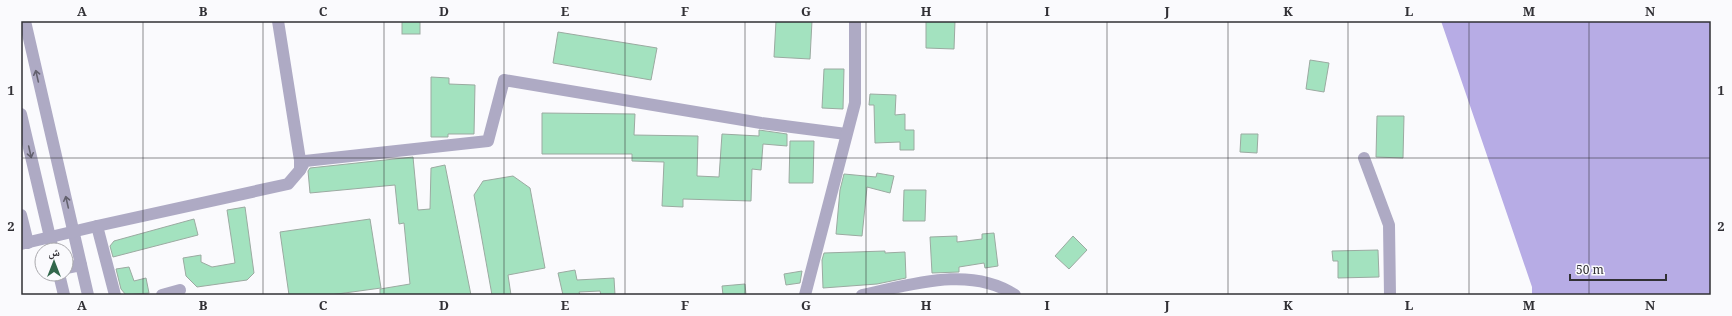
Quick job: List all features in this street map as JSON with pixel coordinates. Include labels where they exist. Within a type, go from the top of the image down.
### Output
[{"type":"street","points":[[24,21],[88,295]]},
{"type":"street","points":[[278,21],[300,160],[300,170]]},
{"type":"street","points":[[805,295],[855,103],[855,21]]},
{"type":"street","points":[[21,215],[24,244],[74,231],[288,184],[300,170],[305,161],[488,141],[504,80],[761,123],[846,134]]},
{"type":"street","points":[[21,114],[51,242]]},
{"type":"street","points":[[1364,158],[1389,225],[1390,295]]},
{"type":"street","points":[[97,226],[115,295]]},
{"type":"street","points":[[74,266],[81,265]]},
{"type":"street","points":[[862,295],[937,280],[972,280],[1004,288],[1015,295]]},
{"type":"street","points":[[61,282],[64,295]]},
{"type":"street","points":[[162,295],[180,290]]},
{"type":"shaded area","points":[[1441,21],[1711,21],[1711,295],[1532,295],[1532,287]]},
{"type":"building","points":[[402,21],[420,21],[420,34],[402,34]]},
{"type":"building","points":[[776,21],[812,21],[810,59],[774,57]]},
{"type":"building","points":[[926,21],[955,21],[954,49],[926,48]]},
{"type":"building","points":[[558,32],[657,48],[651,80],[553,63]]},
{"type":"building","points":[[1310,60],[1329,63],[1324,92],[1306,89]]},
{"type":"building","points":[[824,69],[844,69],[843,109],[822,108]]},
{"type":"building","points":[[431,77],[449,78],[449,84],[475,85],[474,134],[448,134],[448,137],[431,137]]},
{"type":"building","points":[[870,94],[896,95],[895,115],[905,114],[905,130],[914,130],[914,150],[900,150],[900,142],[875,143],[874,105],[869,105]]},
{"type":"building","points":[[542,113],[635,114],[634,135],[698,136],[697,176],[719,177],[722,134],[759,136],[759,130],[787,134],[787,146],[763,144],[761,170],[752,169],[751,201],[683,199],[683,207],[662,206],[664,162],[632,161],[632,154],[542,154]]},
{"type":"building","points":[[1377,116],[1404,116],[1403,158],[1376,157]]},
{"type":"building","points":[[1241,134],[1258,134],[1257,153],[1240,152]]},
{"type":"building","points":[[790,141],[814,141],[813,183],[789,183]]},
{"type":"building","points":[[413,157],[418,210],[430,209],[431,168],[445,165],[471,295],[380,295],[380,289],[410,284],[404,223],[399,224],[395,185],[310,193],[308,171],[310,168]]},
{"type":"building","points":[[877,173],[894,176],[890,193],[867,187],[862,236],[836,234],[840,190],[844,174],[876,177]]},
{"type":"building","points":[[513,176],[530,188],[545,268],[508,275],[511,295],[492,295],[474,195],[483,181]]},
{"type":"building","points":[[904,190],[926,190],[925,221],[903,221]]},
{"type":"building","points":[[245,207],[254,273],[247,280],[197,287],[186,276],[183,258],[201,255],[201,262],[212,267],[235,263],[227,210]]},
{"type":"building","points":[[194,219],[198,235],[113,257],[110,246],[114,241]]},
{"type":"building","points":[[370,219],[381,288],[330,295],[289,295],[280,232]]},
{"type":"building","points":[[994,233],[998,266],[985,268],[984,263],[959,267],[959,272],[932,273],[930,237],[957,236],[957,242],[982,239],[982,234]]},
{"type":"building","points":[[1073,236],[1087,250],[1069,269],[1055,256]]},
{"type":"building","points":[[1378,250],[1379,277],[1338,278],[1338,261],[1333,261],[1332,251]]},
{"type":"building","points":[[885,251],[885,253],[905,252],[906,278],[877,284],[823,288],[822,260],[824,253]]},
{"type":"building","points":[[129,267],[134,281],[146,278],[149,293],[126,295],[121,289],[116,269]]},
{"type":"building","points":[[575,270],[577,280],[614,278],[615,295],[601,295],[600,291],[579,292],[580,295],[563,295],[558,273]]},
{"type":"building","points":[[802,271],[800,283],[786,285],[784,274]]},
{"type":"building","points":[[745,284],[746,295],[723,295],[722,286]]}]
